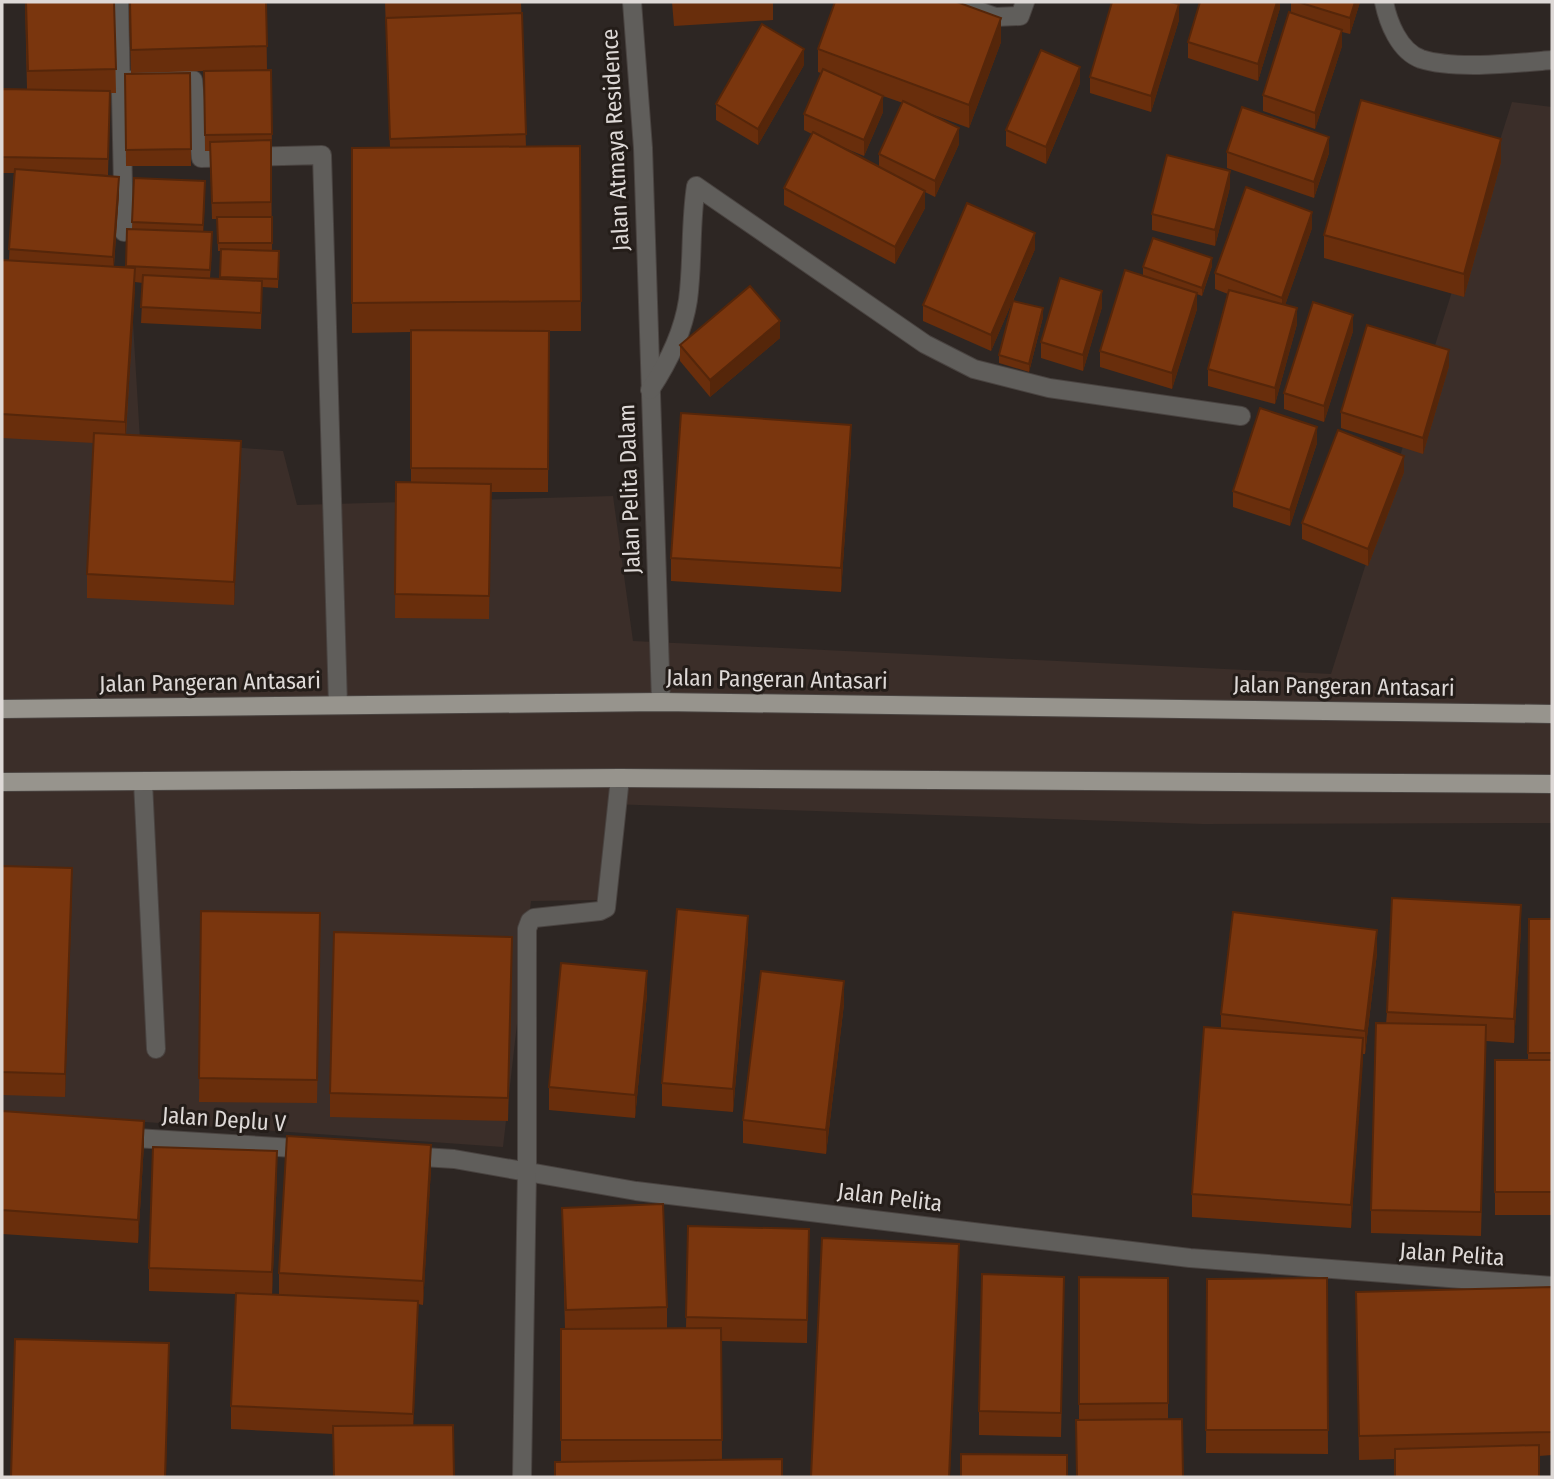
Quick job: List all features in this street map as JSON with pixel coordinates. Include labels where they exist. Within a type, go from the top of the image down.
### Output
[{"type":"main road","name":"Jalan Pangeran Antasari","points":[[2,709],[660,702],[1552,714]]},
{"type":"main road","points":[[2,782],[620,778],[1552,784]]},
{"type":"street","points":[[119,2],[124,232]]},
{"type":"street","name":"Jalan Atmaya Residence","points":[[632,2],[643,148],[647,275]]},
{"type":"street","points":[[954,2],[995,17],[1020,16],[1025,2]]},
{"type":"street","points":[[1384,2],[1387,18],[1400,41],[1419,58],[1493,64],[1552,60]]},
{"type":"street","points":[[120,80],[193,80],[201,158],[322,155],[338,705]]},
{"type":"street","points":[[650,390],[666,365],[680,332],[688,300],[691,217],[696,186],[925,344],[974,369],[1049,388],[1241,415]]},
{"type":"street","name":"Jalan Pelita Dalam","points":[[647,275],[660,702]]},
{"type":"street","points":[[522,1477],[527,1172],[527,929],[534,918],[606,908],[620,778]]},
{"type":"street","points":[[143,782],[156,1049]]},
{"type":"street","name":"Jalan Deplu V","points":[[98,1135],[331,1151]]},
{"type":"street","points":[[386,1154],[454,1159],[527,1172]]},
{"type":"street","name":"Jalan Pelita","points":[[527,1172],[649,1192],[1190,1258],[1552,1286]]},
{"type":"shaded area","points":[[1512,102],[1552,107],[1552,823],[1203,824],[610,804],[598,900],[531,901],[503,1147],[2,1112],[2,266],[130,272],[140,440],[283,451],[297,505],[613,496],[633,641],[1331,674]]},
{"type":"building","points":[[26,2],[114,2],[116,69],[28,71]]},
{"type":"building","points":[[130,2],[266,2],[267,46],[131,50]]},
{"type":"building","points":[[835,2],[957,2],[1001,18],[969,105],[818,49]]},
{"type":"building","points":[[1112,2],[1179,4],[1151,96],[1090,77]]},
{"type":"building","points":[[1200,2],[1277,2],[1258,64],[1188,42]]},
{"type":"building","points":[[1298,2],[1355,2],[1350,18]]},
{"type":"building","points":[[1289,12],[1342,30],[1315,113],[1263,95]]},
{"type":"building","points":[[522,13],[526,134],[390,139],[386,18]]},
{"type":"building","points":[[762,24],[804,49],[758,129],[716,104]]},
{"type":"building","points":[[1041,50],[1080,67],[1046,147],[1006,130]]},
{"type":"building","points":[[823,69],[883,96],[864,140],[804,114]]},
{"type":"building","points":[[271,70],[272,134],[205,135],[204,71]]},
{"type":"building","points":[[190,73],[191,149],[126,150],[125,74]]},
{"type":"building","points":[[2,89],[110,91],[108,159],[2,157]]},
{"type":"building","points":[[1361,100],[1501,139],[1464,274],[1324,235]]},
{"type":"building","points":[[903,101],[959,128],[935,181],[879,154]]},
{"type":"building","points":[[1242,107],[1329,137],[1314,182],[1227,152]]},
{"type":"building","points":[[813,132],[925,191],[895,247],[784,188]]},
{"type":"building","points":[[271,140],[271,202],[212,203],[210,142]]},
{"type":"building","points":[[580,146],[581,301],[352,303],[352,148]]},
{"type":"building","points":[[1167,155],[1230,171],[1215,230],[1152,214]]},
{"type":"building","points":[[15,169],[119,177],[113,257],[9,249]]},
{"type":"building","points":[[134,178],[205,181],[203,225],[132,222]]},
{"type":"building","points":[[1246,187],[1312,212],[1282,298],[1215,273]]},
{"type":"building","points":[[967,203],[1035,233],[991,335],[923,305]]},
{"type":"building","points":[[217,217],[272,217],[272,243],[218,243]]},
{"type":"building","points":[[127,229],[212,232],[210,270],[126,266]]},
{"type":"building","points":[[1153,238],[1212,258],[1202,288],[1143,267]]},
{"type":"building","points":[[221,249],[279,251],[278,279],[220,277]]},
{"type":"building","points":[[2,260],[135,268],[125,422],[2,414]]},
{"type":"building","points":[[1125,270],[1197,293],[1172,373],[1100,351]]},
{"type":"building","points":[[143,275],[262,281],[261,313],[141,307]]},
{"type":"building","points":[[1060,278],[1102,291],[1083,355],[1041,342]]},
{"type":"building","points":[[750,286],[780,321],[710,380],[680,345]]},
{"type":"building","points":[[1229,290],[1297,308],[1275,388],[1208,369]]},
{"type":"building","points":[[1013,301],[1043,308],[1029,364],[999,355]]},
{"type":"building","points":[[1313,302],[1353,315],[1324,406],[1284,393]]},
{"type":"building","points":[[1367,325],[1449,350],[1423,438],[1341,412]]},
{"type":"building","points":[[411,330],[549,331],[548,469],[411,468]]},
{"type":"building","points":[[1260,408],[1317,427],[1290,510],[1233,491]]},
{"type":"building","points":[[681,413],[851,425],[841,568],[671,558]]},
{"type":"building","points":[[1338,430],[1404,456],[1368,549],[1302,523]]},
{"type":"building","points":[[94,433],[241,441],[234,582],[87,574]]},
{"type":"building","points":[[396,482],[491,484],[489,596],[395,594]]},
{"type":"building","points":[[2,866],[72,868],[65,1074],[2,1072]]},
{"type":"building","points":[[1392,898],[1521,905],[1514,1019],[1387,1012]]},
{"type":"building","points":[[677,909],[748,916],[733,1089],[662,1083]]},
{"type":"building","points":[[201,911],[320,913],[317,1080],[199,1078]]},
{"type":"building","points":[[1233,912],[1377,930],[1365,1031],[1221,1014]]},
{"type":"building","points":[[1529,919],[1552,919],[1552,1053],[1528,1053]]},
{"type":"building","points":[[334,932],[512,937],[508,1098],[330,1093]]},
{"type":"building","points":[[561,963],[647,971],[635,1095],[549,1087]]},
{"type":"building","points":[[761,971],[844,981],[826,1130],[743,1120]]},
{"type":"building","points":[[1376,1023],[1486,1025],[1481,1212],[1371,1210]]},
{"type":"building","points":[[1204,1027],[1363,1038],[1351,1205],[1192,1194]]},
{"type":"building","points":[[1495,1060],[1552,1060],[1552,1192],[1495,1192]]},
{"type":"building","points":[[2,1111],[144,1121],[138,1220],[2,1210]]},
{"type":"building","points":[[287,1136],[431,1145],[423,1281],[279,1273]]},
{"type":"building","points":[[153,1147],[277,1151],[272,1272],[149,1268]]},
{"type":"building","points":[[663,1204],[667,1307],[566,1310],[562,1208]]},
{"type":"building","points":[[688,1226],[809,1229],[807,1320],[686,1317]]},
{"type":"building","points":[[822,1238],[959,1244],[949,1477],[811,1477]]},
{"type":"building","points":[[982,1274],[1064,1277],[1061,1413],[979,1411]]},
{"type":"building","points":[[1079,1277],[1168,1278],[1168,1403],[1079,1404]]},
{"type":"building","points":[[1327,1278],[1328,1430],[1206,1430],[1207,1279]]},
{"type":"building","points":[[1552,1287],[1552,1432],[1359,1436],[1356,1292]]},
{"type":"building","points":[[236,1293],[418,1301],[413,1414],[231,1406]]},
{"type":"building","points":[[721,1328],[722,1440],[561,1440],[561,1329]]},
{"type":"building","points":[[15,1339],[169,1343],[165,1477],[11,1477]]},
{"type":"building","points":[[1182,1419],[1183,1477],[1077,1477],[1076,1420]]},
{"type":"building","points":[[453,1425],[454,1477],[334,1477],[333,1426]]},
{"type":"building","points":[[1539,1445],[1539,1477],[1395,1477],[1395,1449]]},
{"type":"building","points":[[961,1454],[1067,1455],[1067,1477],[961,1477]]},
{"type":"building","points":[[782,1459],[782,1477],[555,1477],[555,1462]]}]
